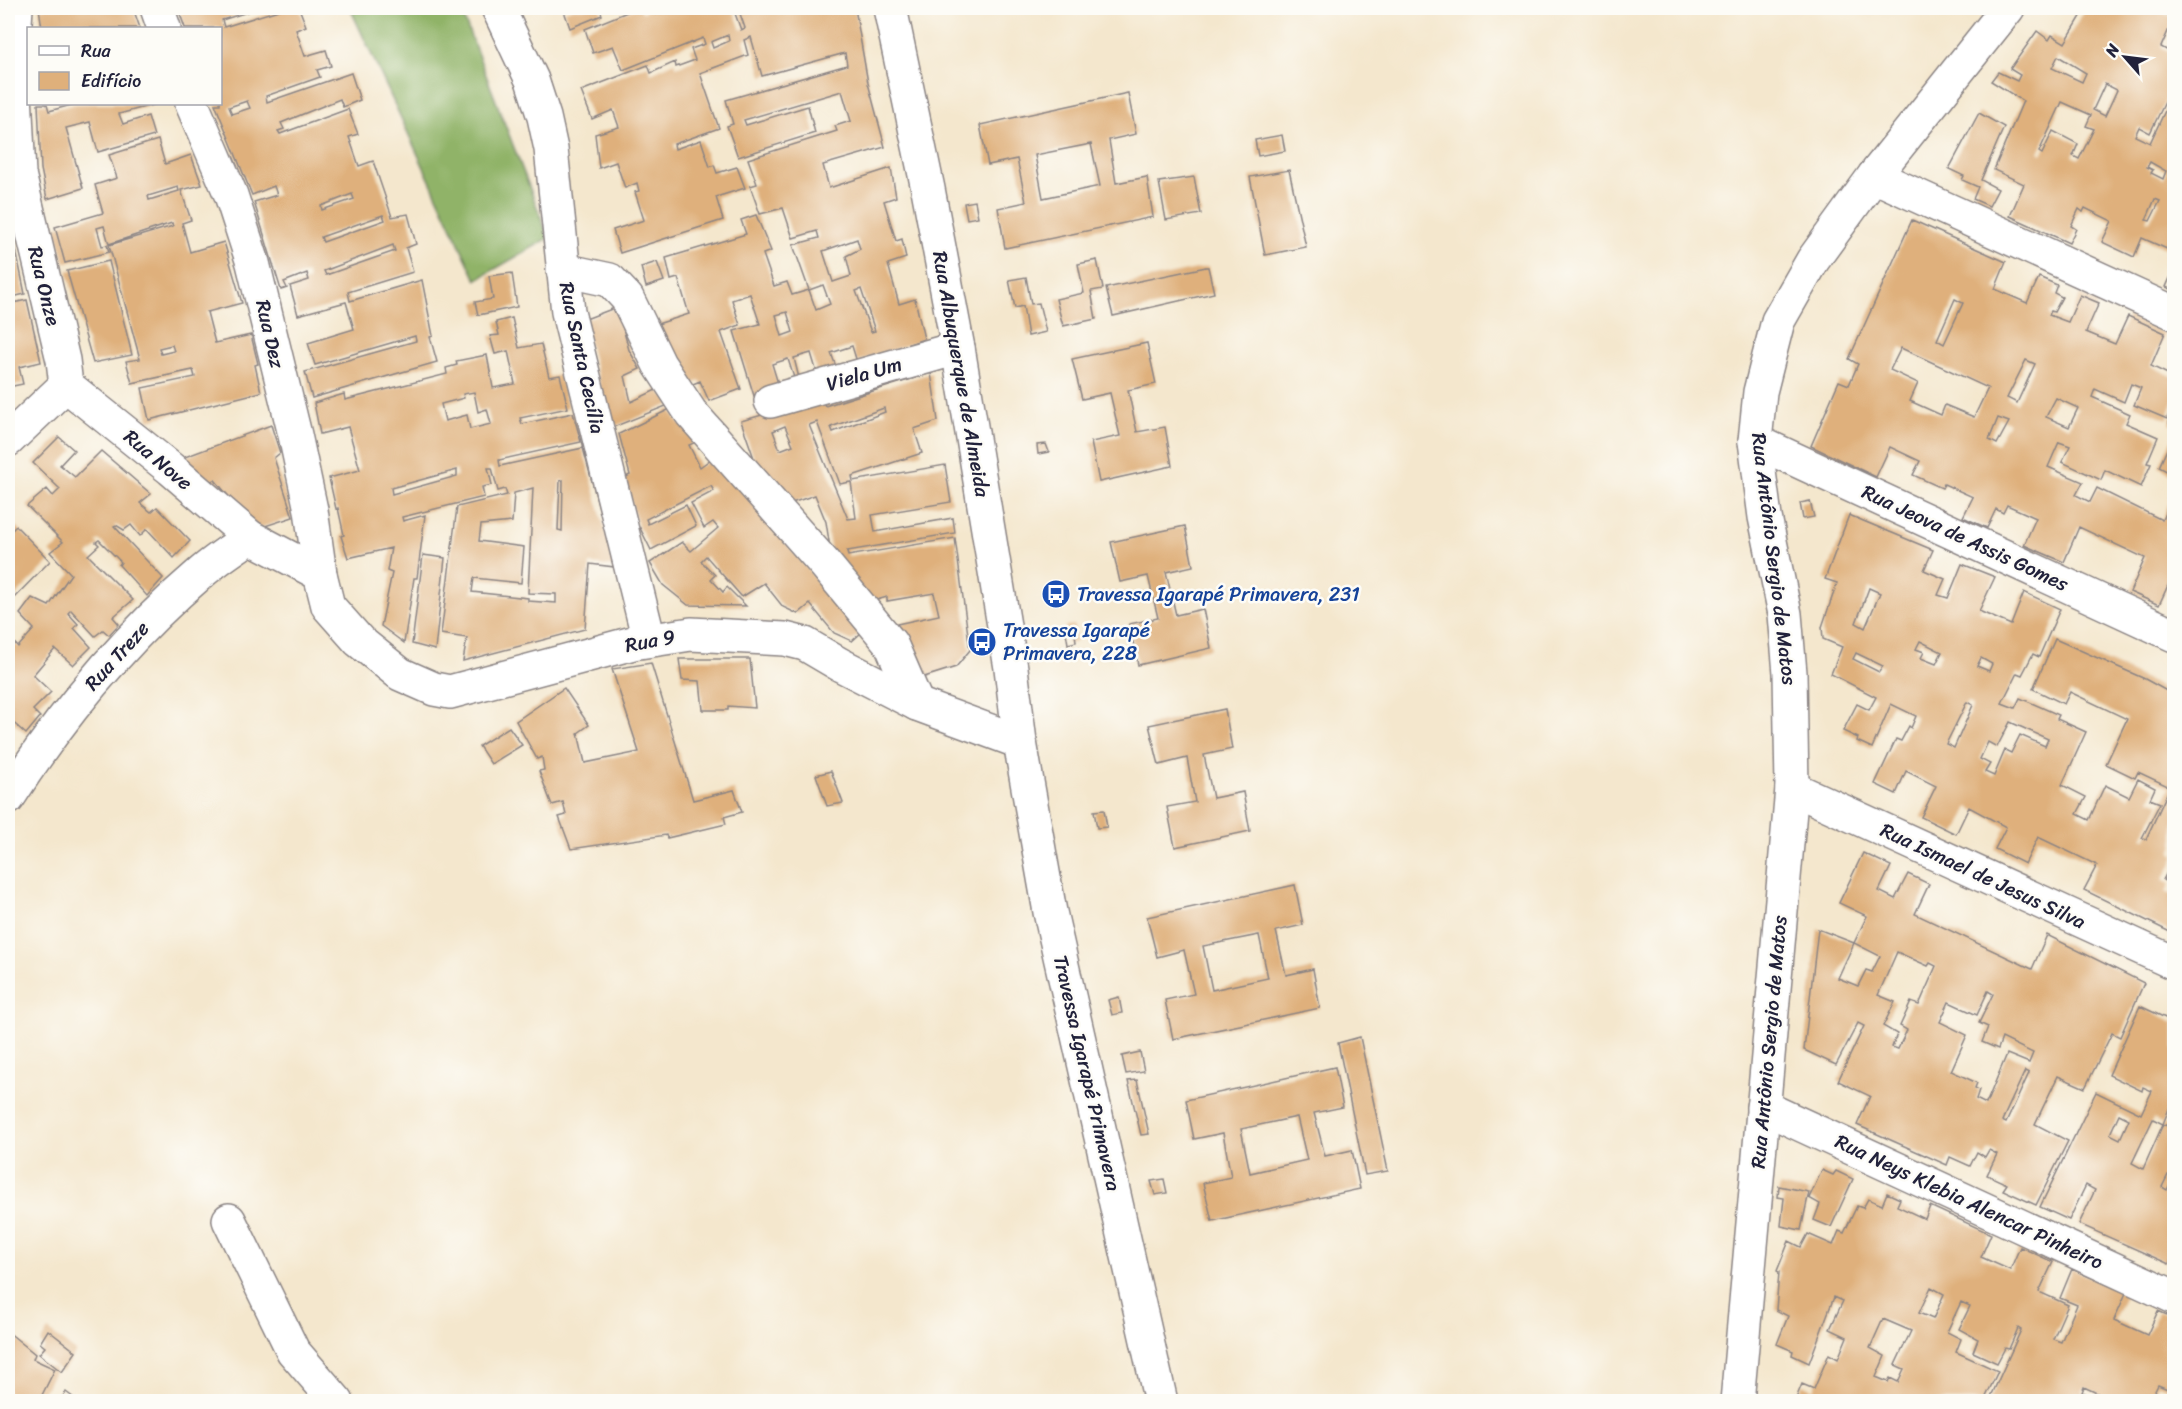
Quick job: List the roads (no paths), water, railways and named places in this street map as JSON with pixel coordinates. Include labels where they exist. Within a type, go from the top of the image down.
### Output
[{"type":"street","name":"Rua Onze","points":[[16,8],[13,53],[19,174],[16,208],[63,360],[66,385]]},
{"type":"street","points":[[157,8],[164,27]]},
{"type":"street","name":"Rua Santa Cecília","points":[[498,8],[532,80],[544,117],[551,149],[568,312],[650,640]]},
{"type":"street","name":"Rua Albuquerque de Almeida","points":[[890,8],[958,348],[1011,668],[1020,742]]},
{"type":"street","name":"Rua Antônio Sergio de Matos","points":[[1737,1401],[1792,788],[1790,673],[1785,614],[1765,517],[1755,441],[1760,392],[1778,321],[1813,260],[1874,176],[2008,8]]},
{"type":"street","name":"Rua Dez","points":[[192,105],[231,195],[253,263],[308,500],[320,574]]},
{"type":"street","points":[[1874,176],[2175,314]]},
{"type":"street","points":[[563,270],[610,280],[627,298],[659,364],[691,413],[824,563],[891,644],[916,704]]},
{"type":"street","name":"Viela Um","points":[[771,401],[958,348]]},
{"type":"street","points":[[8,440],[66,385]]},
{"type":"street","name":"Rua Nove","points":[[66,385],[171,469],[250,537],[320,574]]},
{"type":"street","name":"Rua Jeova de Assis Gomes","points":[[1755,441],[2175,636]]},
{"type":"street","name":"Rua Treze","points":[[8,798],[39,749],[101,672],[155,615],[203,571],[250,537]]},
{"type":"street","name":"Rua 9","points":[[320,574],[328,606],[359,641],[400,674],[434,689],[450,692],[474,687],[650,640],[691,634],[785,639],[806,644],[838,664],[916,704],[1020,742]]},
{"type":"street","name":"Travessa Igarapé Primavera","points":[[1020,742],[1050,912],[1161,1401]]},
{"type":"street","name":"Rua Ismael de Jesus Silva","points":[[1792,788],[2175,963]]},
{"type":"street","name":"Rua Neys Klebia Alencar Pinheiro","points":[[1763,1107],[2175,1297]]},
{"type":"street","points":[[229,1220],[293,1352],[337,1401]]},
{"type":"place","name":"Travessa Igarapé Primavera, 231","points":[[1056,594]]},
{"type":"place","name":"Travessa Igarapé Primavera, 228","points":[[982,642]]}]
